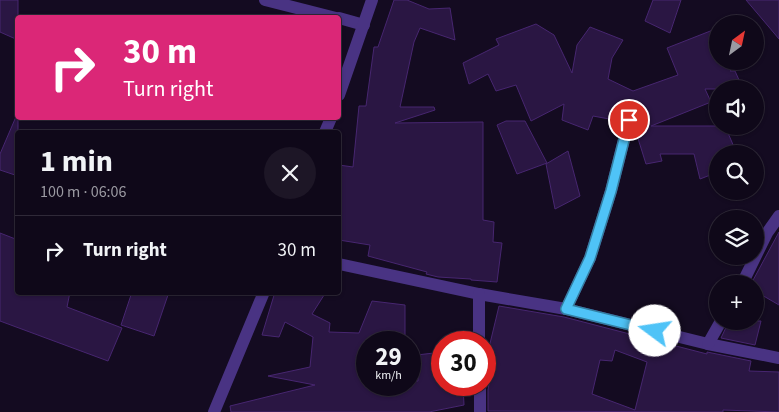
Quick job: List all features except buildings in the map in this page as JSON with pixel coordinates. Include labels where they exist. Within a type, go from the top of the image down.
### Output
[{"type":"street","points":[[265,0],[325,15]]},
{"type":"street","points":[[341,89],[372,0]]},
{"type":"street","points":[[341,19],[364,25]]},
{"type":"street","points":[[566,309],[590,258],[611,191],[629,120]]},
{"type":"street","points":[[747,275],[779,216]]},
{"type":"street","points":[[341,264],[479,294],[566,309],[708,344],[779,358]]},
{"type":"street","points":[[479,294],[480,331]]},
{"type":"street","points":[[214,412],[263,295]]},
{"type":"street","points":[[708,344],[716,330]]},
{"type":"street","points":[[480,396],[480,412]]},
{"type":"route","points":[[629,120],[611,191],[590,258],[566,309],[655,331]]}]
